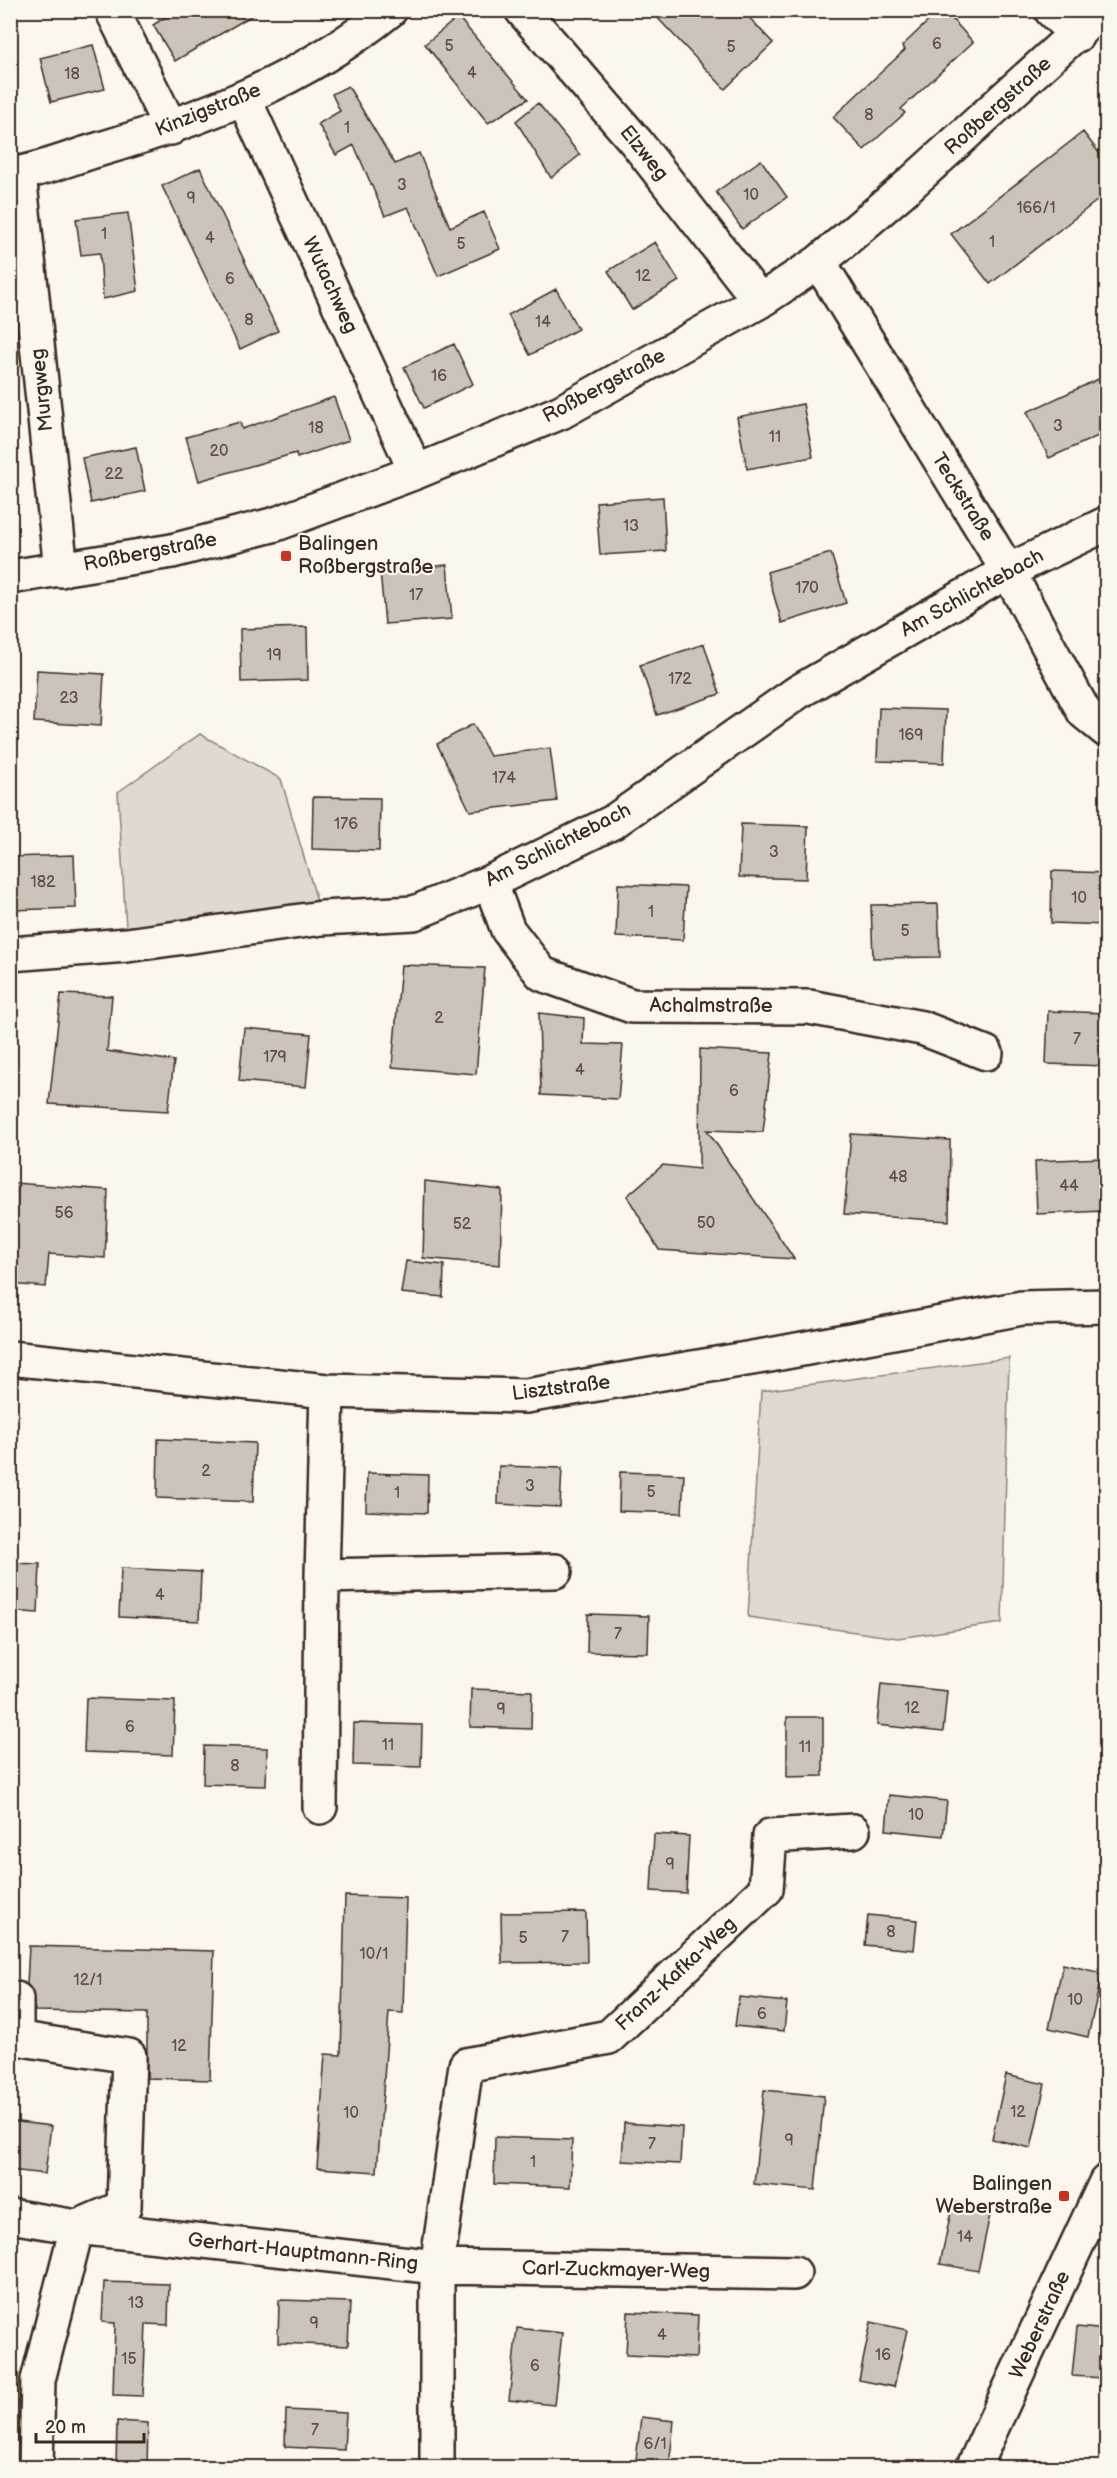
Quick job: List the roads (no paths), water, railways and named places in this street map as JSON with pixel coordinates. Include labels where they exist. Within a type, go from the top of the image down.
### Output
[{"type":"street","points":[[112,10],[171,128]]},
{"type":"street","name":"Kinzigstraße","points":[[15,174],[171,128],[244,99],[358,36],[390,10]]},
{"type":"street","name":"Elzweg","points":[[522,10],[636,142],[760,301]]},
{"type":"street","points":[[1051,10],[1077,35]]},
{"type":"street","name":"Roßbergstraße","points":[[10,577],[172,551],[276,524],[416,472],[561,412],[760,301],[819,262],[907,188],[1102,10]]},
{"type":"street","name":"Wutachweg","points":[[244,99],[416,472]]},
{"type":"street","name":"Murgweg","points":[[15,174],[61,570]]},
{"type":"street","name":"Teckstraße","points":[[819,262],[1008,571],[1084,712],[1107,730]]},
{"type":"street","name":"Am Schlichtebach","points":[[10,954],[127,945],[322,918],[414,913],[490,882],[613,822],[798,692],[1008,571],[1107,524]]},
{"type":"street","name":"Achalmstraße","points":[[490,882],[508,930],[542,974],[632,1006],[809,1007],[922,1028],[986,1053]]},
{"type":"street","name":"Lisztstraße","points":[[10,1358],[327,1391],[526,1396],[770,1355],[1022,1308],[1107,1306]]},
{"type":"street","points":[[320,1807],[322,1576],[327,1391]]},
{"type":"street","points":[[322,1576],[555,1571]]},
{"type":"street","name":"Franz-Kafka-Weg","points":[[437,2267],[466,2066],[609,2037],[766,1889],[770,1836],[853,1831]]},
{"type":"street","points":[[16,1999],[16,2038],[129,2056],[124,2207],[77,2227],[38,2380],[36,2468]]},
{"type":"street","name":"Weberstraße","points":[[973,2468],[1107,2182]]},
{"type":"street","name":"Gerhart-Hauptmann-Ring","points":[[10,2216],[77,2227],[437,2267],[436,2468]]},
{"type":"street","name":"Carl-Zuckmayer-Weg","points":[[437,2267],[794,2273]]},
{"type":"place","name":"Balingen Roßbergstraße","points":[[286,556]]},
{"type":"place","name":"Balingen Weberstraße","points":[[1064,2196]]}]
